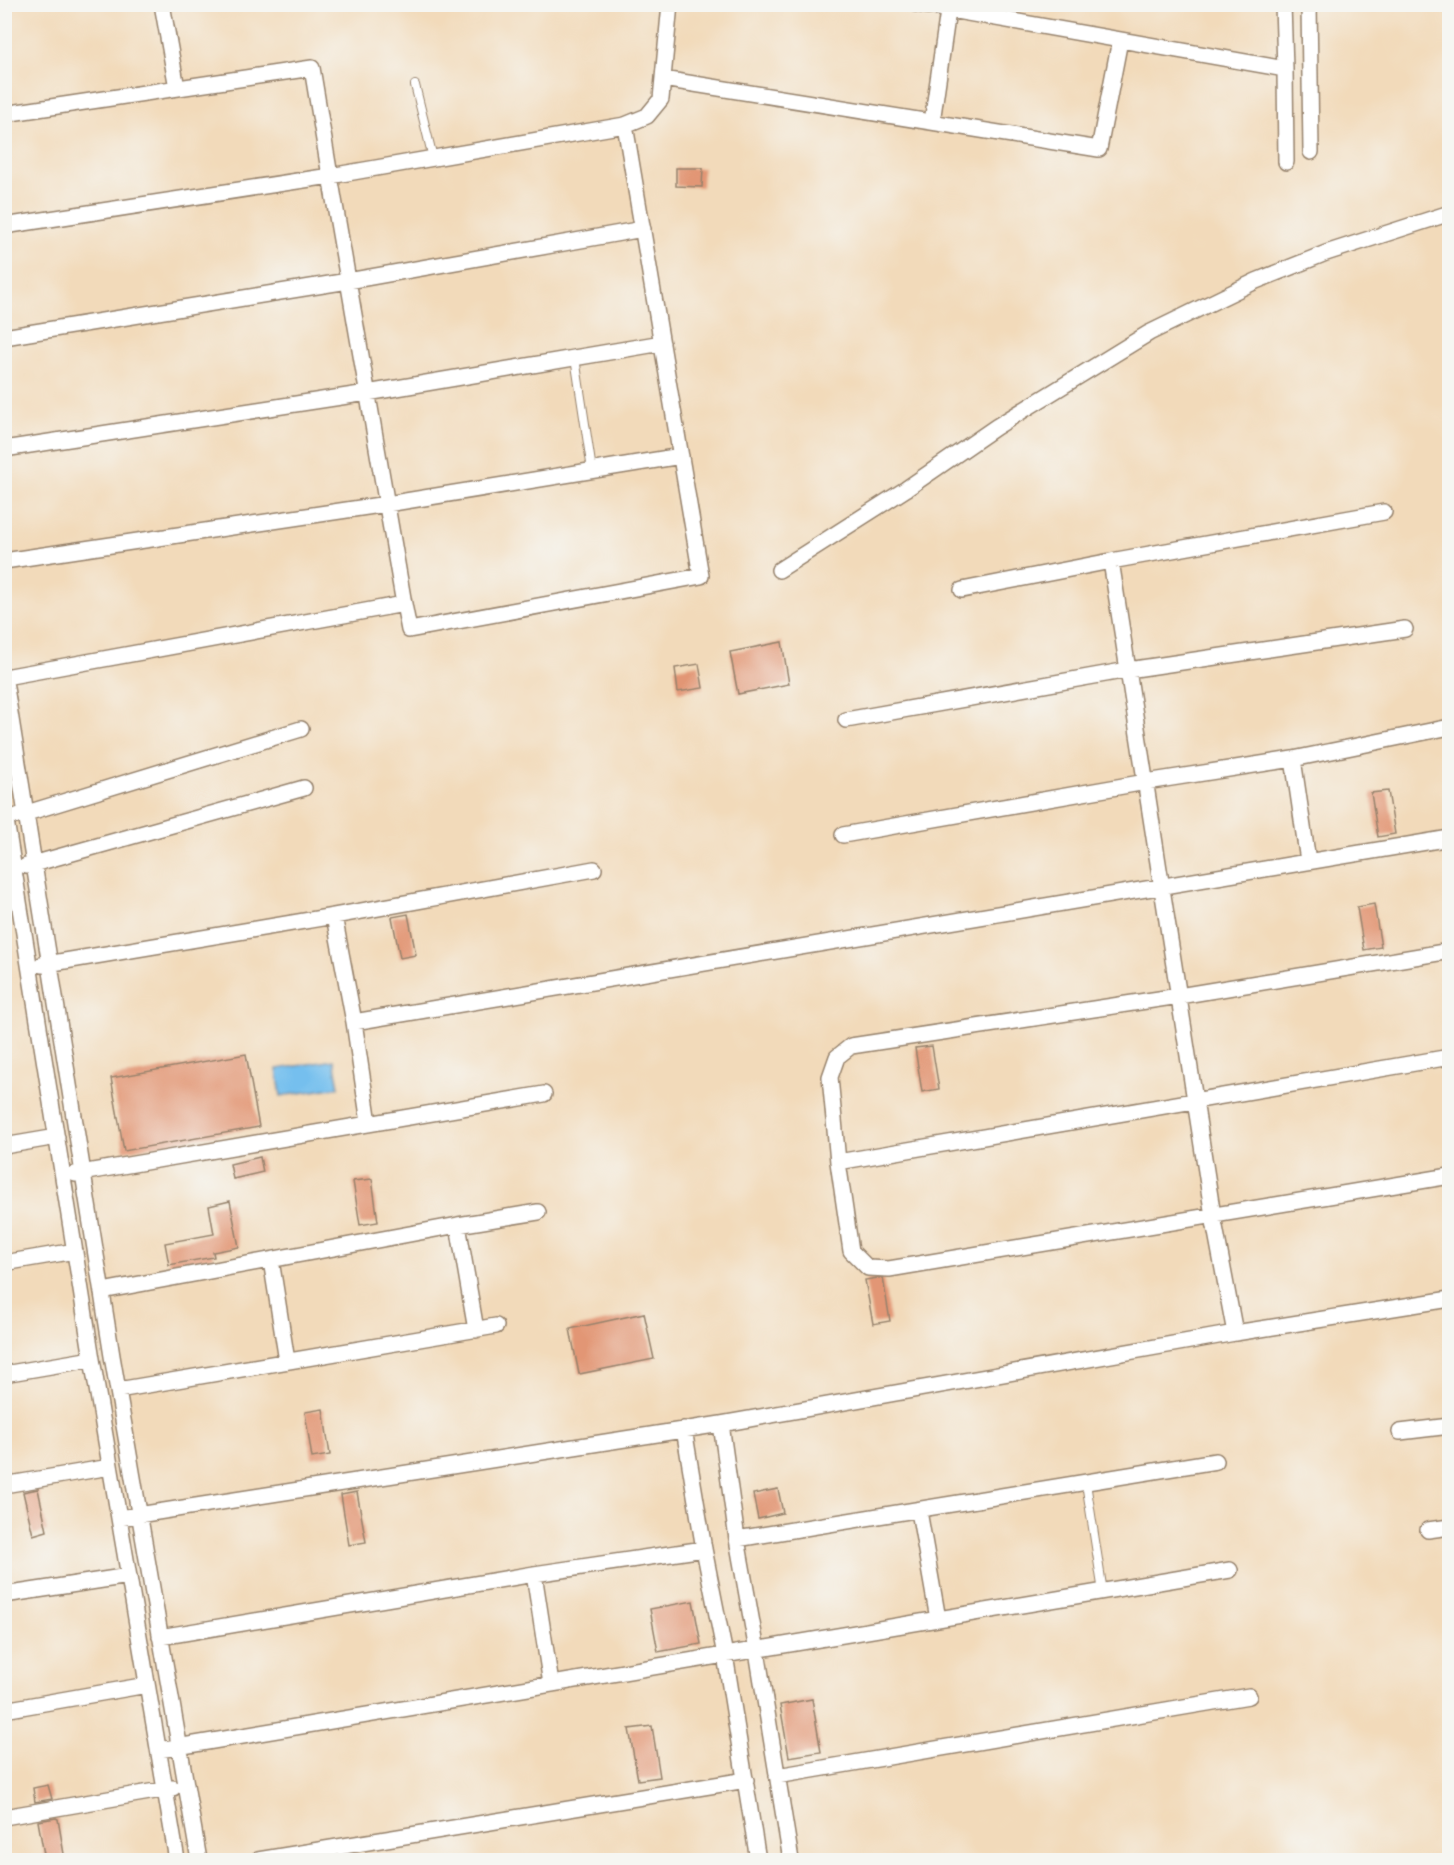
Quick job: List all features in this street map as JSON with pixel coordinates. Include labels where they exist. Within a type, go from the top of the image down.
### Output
[{"type":"street","points":[[162,4],[177,88]]},
{"type":"street","points":[[4,226],[330,176],[625,125],[647,116],[661,99],[670,4]]},
{"type":"street","points":[[916,4],[949,7],[1285,69]]},
{"type":"street","points":[[1283,4],[1287,162]]},
{"type":"street","points":[[1310,4],[1311,152]]},
{"type":"street","points":[[932,122],[949,7]]},
{"type":"street","points":[[663,79],[1100,149],[1120,40]]},
{"type":"street","points":[[4,114],[312,68],[409,630],[701,576],[625,125]]},
{"type":"street","points":[[779,570],[906,489],[996,427],[1149,333],[1256,281],[1326,254],[1449,213]]},
{"type":"street","points":[[4,337],[348,281],[643,229]]},
{"type":"street","points":[[4,449],[367,393],[662,343]]},
{"type":"street","points":[[4,561],[387,504],[681,456]]},
{"type":"street","points":[[962,590],[1384,512]]},
{"type":"street","points":[[1111,561],[1213,1216],[1235,1333]]},
{"type":"street","points":[[199,1860],[118,1390],[5,676],[404,604]]},
{"type":"street","points":[[846,720],[1128,670],[1405,629]]},
{"type":"street","points":[[843,835],[1146,782],[1293,759],[1449,727]]},
{"type":"street","points":[[177,1860],[92,1359],[5,816],[26,813],[301,729]]},
{"type":"street","points":[[1293,759],[1308,861]]},
{"type":"street","points":[[14,869],[304,788]]},
{"type":"street","points":[[354,1022],[1449,838]]},
{"type":"street","points":[[29,967],[334,916],[594,869]]},
{"type":"street","points":[[334,916],[354,1022],[369,1124]]},
{"type":"street","points":[[1449,951],[1179,996],[851,1046],[837,1057],[830,1077],[838,1162],[852,1251],[868,1268],[889,1269],[1449,1176]]},
{"type":"street","points":[[838,1162],[1449,1058]]},
{"type":"street","points":[[63,1176],[544,1094]]},
{"type":"street","points":[[4,1146],[57,1137]]},
{"type":"street","points":[[102,1291],[538,1212]]},
{"type":"street","points":[[458,1225],[476,1330]]},
{"type":"street","points":[[4,1263],[75,1251]]},
{"type":"street","points":[[271,1260],[287,1361]]},
{"type":"street","points":[[119,1518],[721,1424],[1235,1333],[1449,1299]]},
{"type":"street","points":[[118,1390],[496,1326]]},
{"type":"street","points":[[4,1374],[92,1359]]},
{"type":"street","points":[[721,1424],[736,1539],[791,1860]]},
{"type":"street","points":[[1400,1432],[1449,1425]]},
{"type":"street","points":[[684,1429],[725,1655],[758,1860]]},
{"type":"street","points":[[736,1539],[1216,1461]]},
{"type":"street","points":[[4,1485],[110,1467]]},
{"type":"street","points":[[919,1511],[938,1620]]},
{"type":"street","points":[[1428,1530],[1449,1527]]},
{"type":"street","points":[[160,1637],[534,1574],[704,1549]]},
{"type":"street","points":[[159,1750],[1230,1570]]},
{"type":"street","points":[[534,1574],[551,1684]]},
{"type":"street","points":[[4,1595],[129,1576]]},
{"type":"street","points":[[4,1710],[147,1685]]},
{"type":"street","points":[[777,1776],[1249,1696]]},
{"type":"street","points":[[258,1860],[746,1780]]},
{"type":"street","points":[[4,1817],[186,1786]]},
{"type":"lane","points":[[415,85],[433,158]]},
{"type":"lane","points":[[575,358],[592,470]]},
{"type":"lane","points":[[1086,1483],[1103,1592]]},
{"type":"water","points":[[334,1060],[339,1087],[281,1096],[277,1069]]},
{"type":"building","points":[[676,168],[703,168],[702,187],[676,186]]},
{"type":"building","points":[[782,642],[789,684],[738,694],[730,652]]},
{"type":"building","points":[[699,664],[703,688],[678,692],[675,668]]},
{"type":"building","points":[[1388,791],[1395,834],[1378,837],[1371,793]]},
{"type":"building","points":[[1374,904],[1381,947],[1364,950],[1357,907]]},
{"type":"building","points":[[408,914],[416,955],[400,958],[392,917]]},
{"type":"building","points":[[932,1046],[939,1089],[922,1092],[915,1048]]},
{"type":"building","points":[[246,1054],[259,1127],[124,1151],[111,1078]]},
{"type":"building","points":[[260,1157],[263,1172],[233,1179],[230,1164]]},
{"type":"building","points":[[372,1179],[378,1222],[360,1225],[353,1181]]},
{"type":"building","points":[[230,1201],[239,1247],[213,1252],[214,1257],[169,1265],[165,1243],[214,1234],[209,1206]]},
{"type":"building","points":[[883,1278],[890,1321],[873,1324],[865,1280]]},
{"type":"building","points":[[644,1313],[654,1359],[579,1374],[570,1329]]},
{"type":"building","points":[[323,1409],[330,1455],[312,1458],[305,1412]]},
{"type":"building","points":[[38,1489],[47,1531],[33,1535],[23,1492]]},
{"type":"building","points":[[778,1489],[783,1513],[758,1519],[753,1494]]},
{"type":"building","points":[[357,1492],[366,1542],[349,1545],[341,1495]]},
{"type":"building","points":[[693,1601],[701,1644],[658,1652],[650,1609]]},
{"type":"building","points":[[812,1699],[821,1752],[789,1757],[780,1705]]},
{"type":"building","points":[[652,1726],[660,1777],[638,1780],[629,1729]]},
{"type":"building","points":[[48,1785],[52,1799],[35,1802],[33,1788]]},
{"type":"building","points":[[56,1818],[65,1860],[45,1860],[38,1821]]}]
